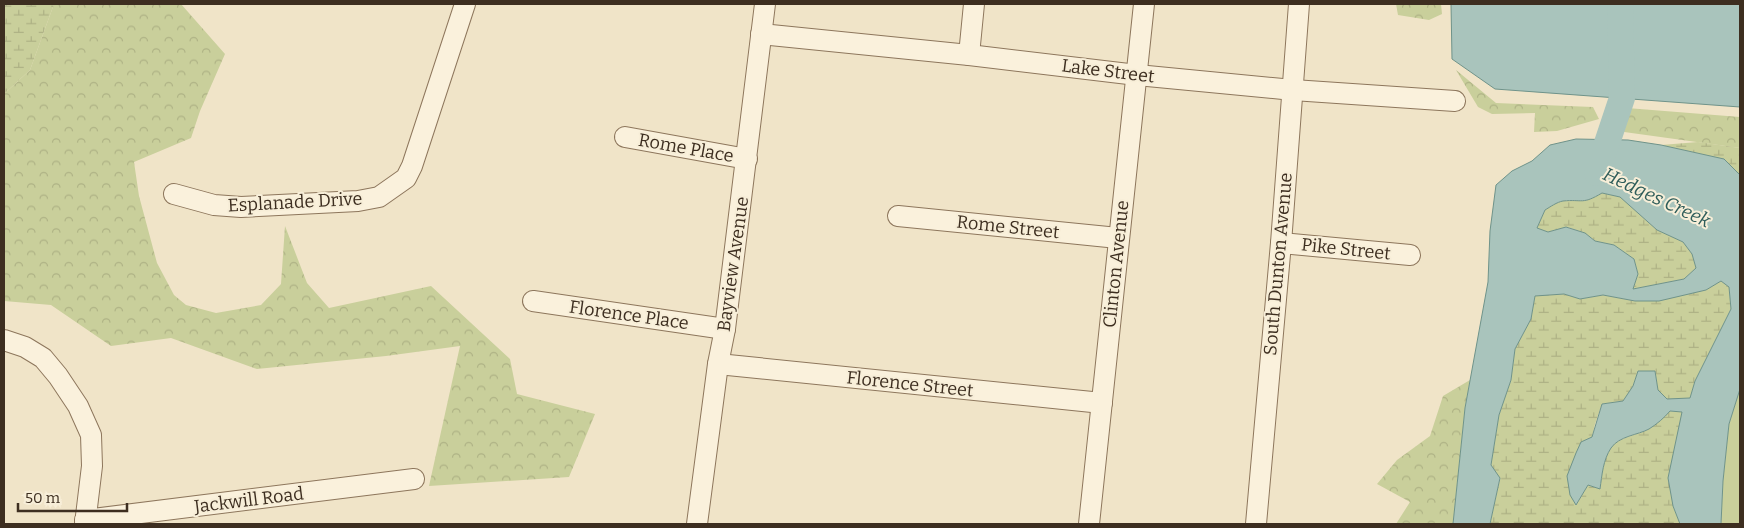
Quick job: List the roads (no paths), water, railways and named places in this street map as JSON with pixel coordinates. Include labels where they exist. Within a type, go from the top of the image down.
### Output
[{"type":"street","name":"Esplanade Drive","points":[[174,194],[214,206],[241,207],[358,202],[379,197],[387,192],[406,178],[412,166],[465,4]]},
{"type":"street","name":"Bayview Avenue","points":[[697,524],[718,364],[725,329],[765,4]]},
{"type":"street","points":[[969,54],[974,4]]},
{"type":"street","name":"Clinton Avenue","points":[[1089,524],[1144,4]]},
{"type":"street","name":"South Dunton Avenue","points":[[1256,524],[1281,242],[1299,4]]},
{"type":"street","name":"Lake Street","points":[[761,34],[969,54],[1137,75],[1293,90],[1455,101]]},
{"type":"street","name":"Rome Place","points":[[625,137],[747,159]]},
{"type":"street","name":"Rome Street","points":[[898,216],[1118,238]]},
{"type":"street","name":"Pike Street","points":[[1281,242],[1410,255]]},
{"type":"street","name":"Florence Place","points":[[533,301],[725,329]]},
{"type":"street","points":[[4,340],[24,347],[43,358],[58,376],[78,406],[91,435],[92,466],[85,522]]},
{"type":"street","name":"Florence Street","points":[[718,364],[1102,403]]},
{"type":"street","name":"Jackwill Road","points":[[85,522],[414,480]]},
{"type":"water","points":[[1451,4],[1740,4],[1740,107],[1495,89],[1452,59]]},
{"type":"water","points":[[1576,139],[1628,140],[1661,145],[1724,159],[1740,175],[1740,389],[1729,424],[1721,524],[1680,524],[1673,506],[1668,478],[1682,412],[1670,411],[1649,429],[1624,438],[1614,444],[1608,453],[1602,473],[1600,489],[1588,485],[1576,505],[1570,495],[1567,476],[1581,442],[1592,437],[1602,404],[1623,401],[1633,386],[1638,371],[1655,371],[1658,390],[1667,399],[1690,398],[1695,381],[1731,309],[1729,287],[1721,281],[1706,290],[1659,301],[1635,301],[1603,295],[1580,299],[1564,294],[1535,296],[1531,319],[1515,349],[1511,380],[1499,415],[1491,465],[1500,478],[1490,524],[1453,524],[1465,408],[1488,282],[1490,231],[1496,185],[1512,171],[1532,161],[1550,145]],"holes":[[[1602,193],[1620,197],[1657,230],[1683,242],[1692,254],[1696,268],[1684,279],[1633,289],[1638,274],[1634,259],[1614,245],[1595,241],[1585,233],[1566,227],[1548,232],[1537,228],[1545,210],[1558,202],[1586,200]]]},
{"type":"waterway","name":"Hedges Creek","points":[[1597,173],[1622,98],[1620,4]]}]
